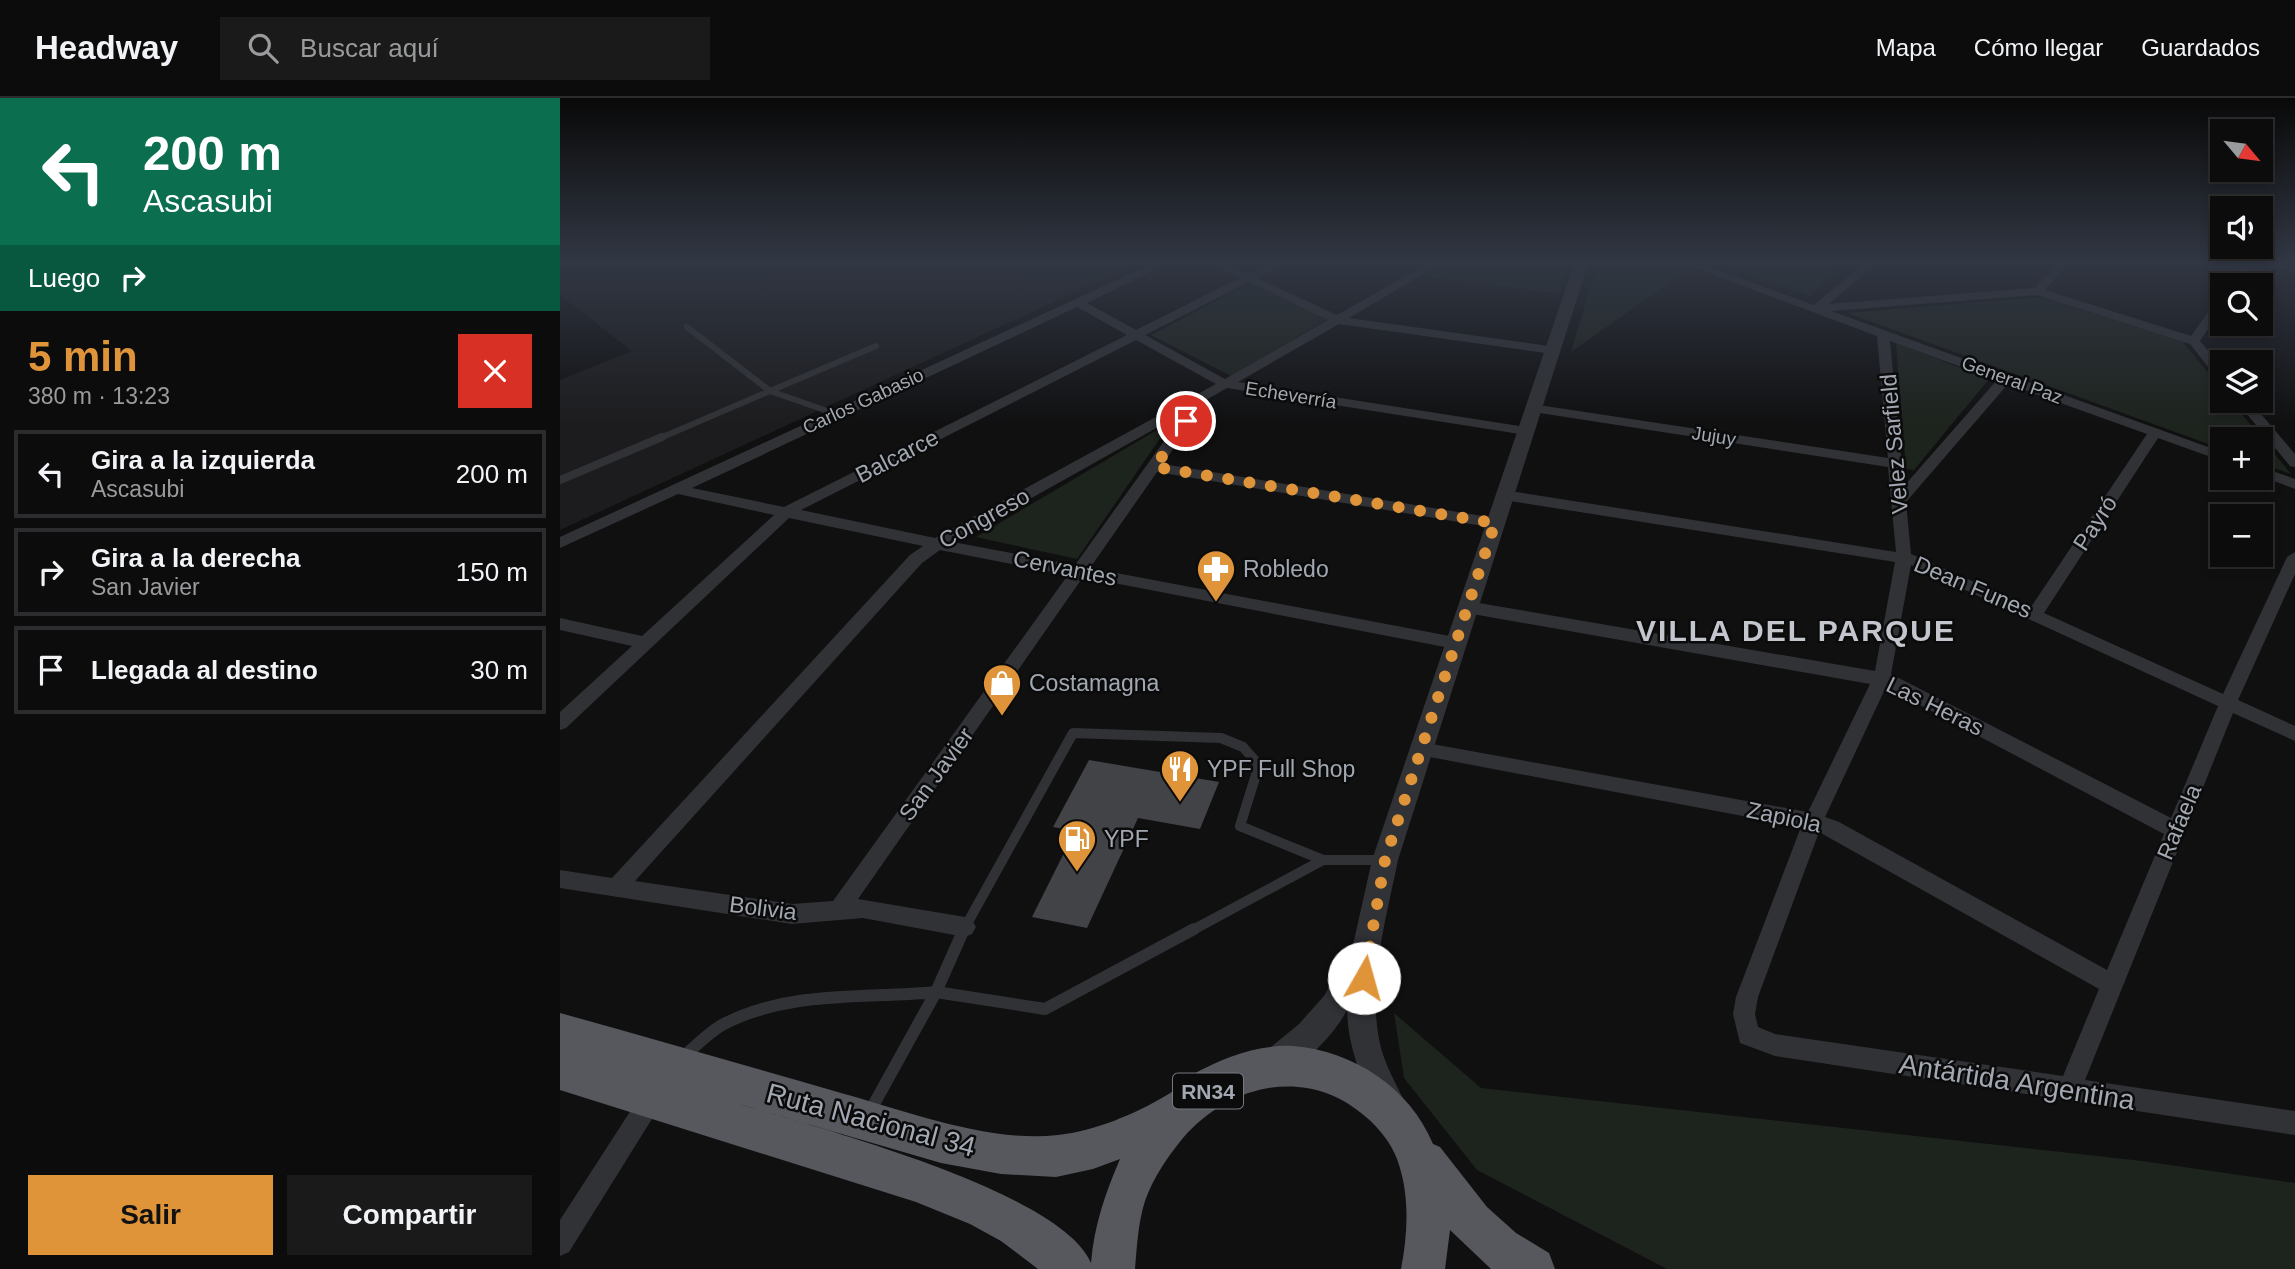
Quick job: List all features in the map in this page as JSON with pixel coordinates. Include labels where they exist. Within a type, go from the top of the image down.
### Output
[{"type":"highway","name":"Ruta Nacional 34","points":[[560,1032],[663,1082],[917,1181],[1023,1230],[1058,1255],[1070,1269]]},
{"type":"highway","name":"Ruta Nacional 34","points":[[560,1070],[663,1082],[865,1121],[941,1142],[1039,1157],[1069,1154],[1105,1145],[1180,1110],[1224,1080],[1272,1066],[1319,1069],[1362,1088],[1405,1133],[1451,1201],[1492,1240],[1533,1269]]},
{"type":"highway","name":"Ruta Nacional 34","points":[[1113,1269],[1113,1250],[1123,1197],[1147,1149],[1180,1110]]},
{"type":"highway","name":"Ruta Nacional 34","points":[[1405,1133],[1426,1189],[1429,1244],[1423,1269]]},
{"type":"street","name":"Carlos Gabasio","points":[[560,543],[1049,316]]},
{"type":"street","name":"Echeverría","points":[[1099,316],[1225,384],[1525,431]]},
{"type":"street","name":"Balcarce","points":[[560,723],[786,512],[1175,316]]},
{"type":"street","points":[[1328,316],[1337,320],[1552,350]]},
{"type":"street","name":"Congreso","points":[[616,888],[916,559],[937,544],[1202,398],[1345,316]]},
{"type":"street","points":[[1405,1133],[1364,1039],[1361,997],[1368,941],[1385,860],[1564,316]]},
{"type":"street","name":"General Paz","points":[[1835,316],[2210,453]]},
{"type":"street","points":[[2115,316],[2194,341],[2210,360]]},
{"type":"street","points":[[2194,341],[2210,318]]},
{"type":"street","name":"Velez Sarfield","points":[[1744,1028],[1747,998],[1812,821],[1882,678],[1904,558],[1883,333]]},
{"type":"street","points":[[1900,500],[2006,378]]},
{"type":"street","name":"San Javier","points":[[839,909],[1202,398]]},
{"type":"street","name":"Jujuy","points":[[1532,408],[1895,464]]},
{"type":"street","points":[[2254,413],[2295,463]]},
{"type":"street","name":"Payró","points":[[2035,614],[2155,432]]},
{"type":"street","points":[[1155,467],[1495,523]]},
{"type":"street","points":[[2273,476],[2295,484]]},
{"type":"street","name":"Cervantes","points":[[676,489],[937,544],[1455,643]]},
{"type":"street","name":"Dean Funes","points":[[1504,495],[1904,558],[2035,614],[2295,734]]},
{"type":"street","name":"Rafaela","points":[[2069,1090],[2228,703],[2295,557]]},
{"type":"street","name":"Las Heras","points":[[1467,607],[1882,678],[2175,830]]},
{"type":"street","points":[[560,624],[646,643]]},
{"type":"street","name":"Zapiola","points":[[1421,749],[1812,821],[1832,828],[2111,984]]},
{"type":"street","name":"Bolivia","points":[[560,879],[792,914],[863,908],[965,927]]},
{"type":"street","points":[[1272,1066],[1309,1034],[1334,1006],[1368,941]]},
{"type":"street","name":"Antártida Argentina","points":[[1744,1028],[1748,1035],[1757,1041],[1775,1045],[2295,1123]]},
{"type":"street","points":[[560,1243],[569,1215],[663,1082]]},
{"type":"lane","points":[[687,327],[770,391],[836,414]]},
{"type":"lane","points":[[560,480],[876,346]]},
{"type":"lane","points":[[865,1121],[936,992],[965,927],[1073,733],[1221,738],[1238,743],[1252,752],[1259,765],[1240,826],[1323,860],[1385,860]]},
{"type":"lane","points":[[663,1082],[720,1027],[765,1008],[790,1002],[936,992],[1045,1009],[1323,860]]},
{"type":"shaded area","points":[[587,316],[1024,316],[560,530],[560,380],[632,351]]},
{"type":"shaded area","points":[[1188,316],[1321,316],[1328,319],[1231,376],[1151,335]]},
{"type":"shaded area","points":[[1582,316],[1623,316],[1571,352]]},
{"type":"shaded area","points":[[1854,316],[2101,316],[2182,341],[2210,375],[2210,413],[2241,413],[2252,427],[2210,427],[2210,445]]},
{"type":"shaded area","points":[[1896,343],[1989,379],[1914,470],[1906,469]]},
{"type":"shaded area","points":[[1172,421],[1077,559],[976,537]]},
{"type":"shaded area","points":[[2273,452],[2291,474],[2273,467]]},
{"type":"shaded area","points":[[1394,1013],[1481,1088],[2142,1161],[2295,1183],[2295,1269],[1667,1269],[1477,1170],[1404,1078]]},
{"type":"building","points":[[1089,760],[1219,782],[1200,829],[1138,818],[1087,928],[1032,917],[1075,831],[1053,827]]},
{"type":"place","name":"Robledo","points":[[1216,603]]},
{"type":"place","name":"Costamagna","points":[[1002,717]]},
{"type":"place","name":"YPF Full Shop","points":[[1180,803]]},
{"type":"place","name":"YPF","points":[[1077,873]]},
{"type":"district","name":"VILLA DEL PARQUE","points":[[1796,630]]},
{"type":"route","points":[[1186,421],[1155,467],[1495,523],[1385,860],[1368,941],[1364,978]]}]
